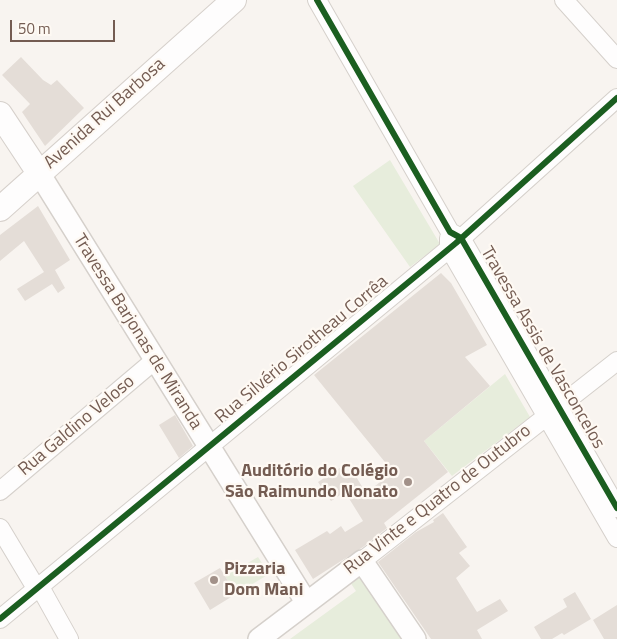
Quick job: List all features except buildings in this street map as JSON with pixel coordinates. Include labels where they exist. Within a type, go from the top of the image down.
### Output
[{"type":"main road","name":"Avenida Rui Barbosa","points":[[0,209],[234,0]]},
{"type":"main road","name":"Travessa Barjonas de Miranda","points":[[0,114],[39,173]]},
{"type":"street","name":"Travessa Assis de Vasconcelos","points":[[317,0],[552,412],[617,538]]},
{"type":"street","points":[[564,0],[617,59]]},
{"type":"street","name":"Rua Silvério Sirotheau Corrêa","points":[[0,619],[208,447],[453,240],[617,98]]},
{"type":"street","name":"Travessa Barjonas de Miranda","points":[[39,173],[306,602]]},
{"type":"street","name":"Rua Galdino Veloso","points":[[0,491],[155,360]]},
{"type":"street","name":"Rua Vinte e Quatro de Outubro","points":[[259,639],[362,562],[617,361]]},
{"type":"street","name":"Travessa Assis de Vasconcelos","points":[[552,412],[617,508]]},
{"type":"street","points":[[0,528],[36,588],[40,587],[69,639]]},
{"type":"street","points":[[362,562],[415,639]]},
{"type":"green space","points":[[390,160],[440,244],[410,267],[353,186]]},
{"type":"green space","points":[[505,374],[530,417],[452,476],[424,441]]},
{"type":"green space","points":[[258,557],[269,574],[236,594],[225,576]]},
{"type":"green space","points":[[360,574],[404,639],[290,639],[356,591],[350,582]]},
{"type":"cycle path","points":[[317,0],[450,232],[461,238],[617,508]]},
{"type":"cycle path","points":[[0,619],[456,243],[617,98]]},
{"type":"place","name":"Auditório do Colégio São Raimundo Nonato","points":[[408,482]]},
{"type":"place","name":"Pizzaria Dom Mani","points":[[214,580]]}]
